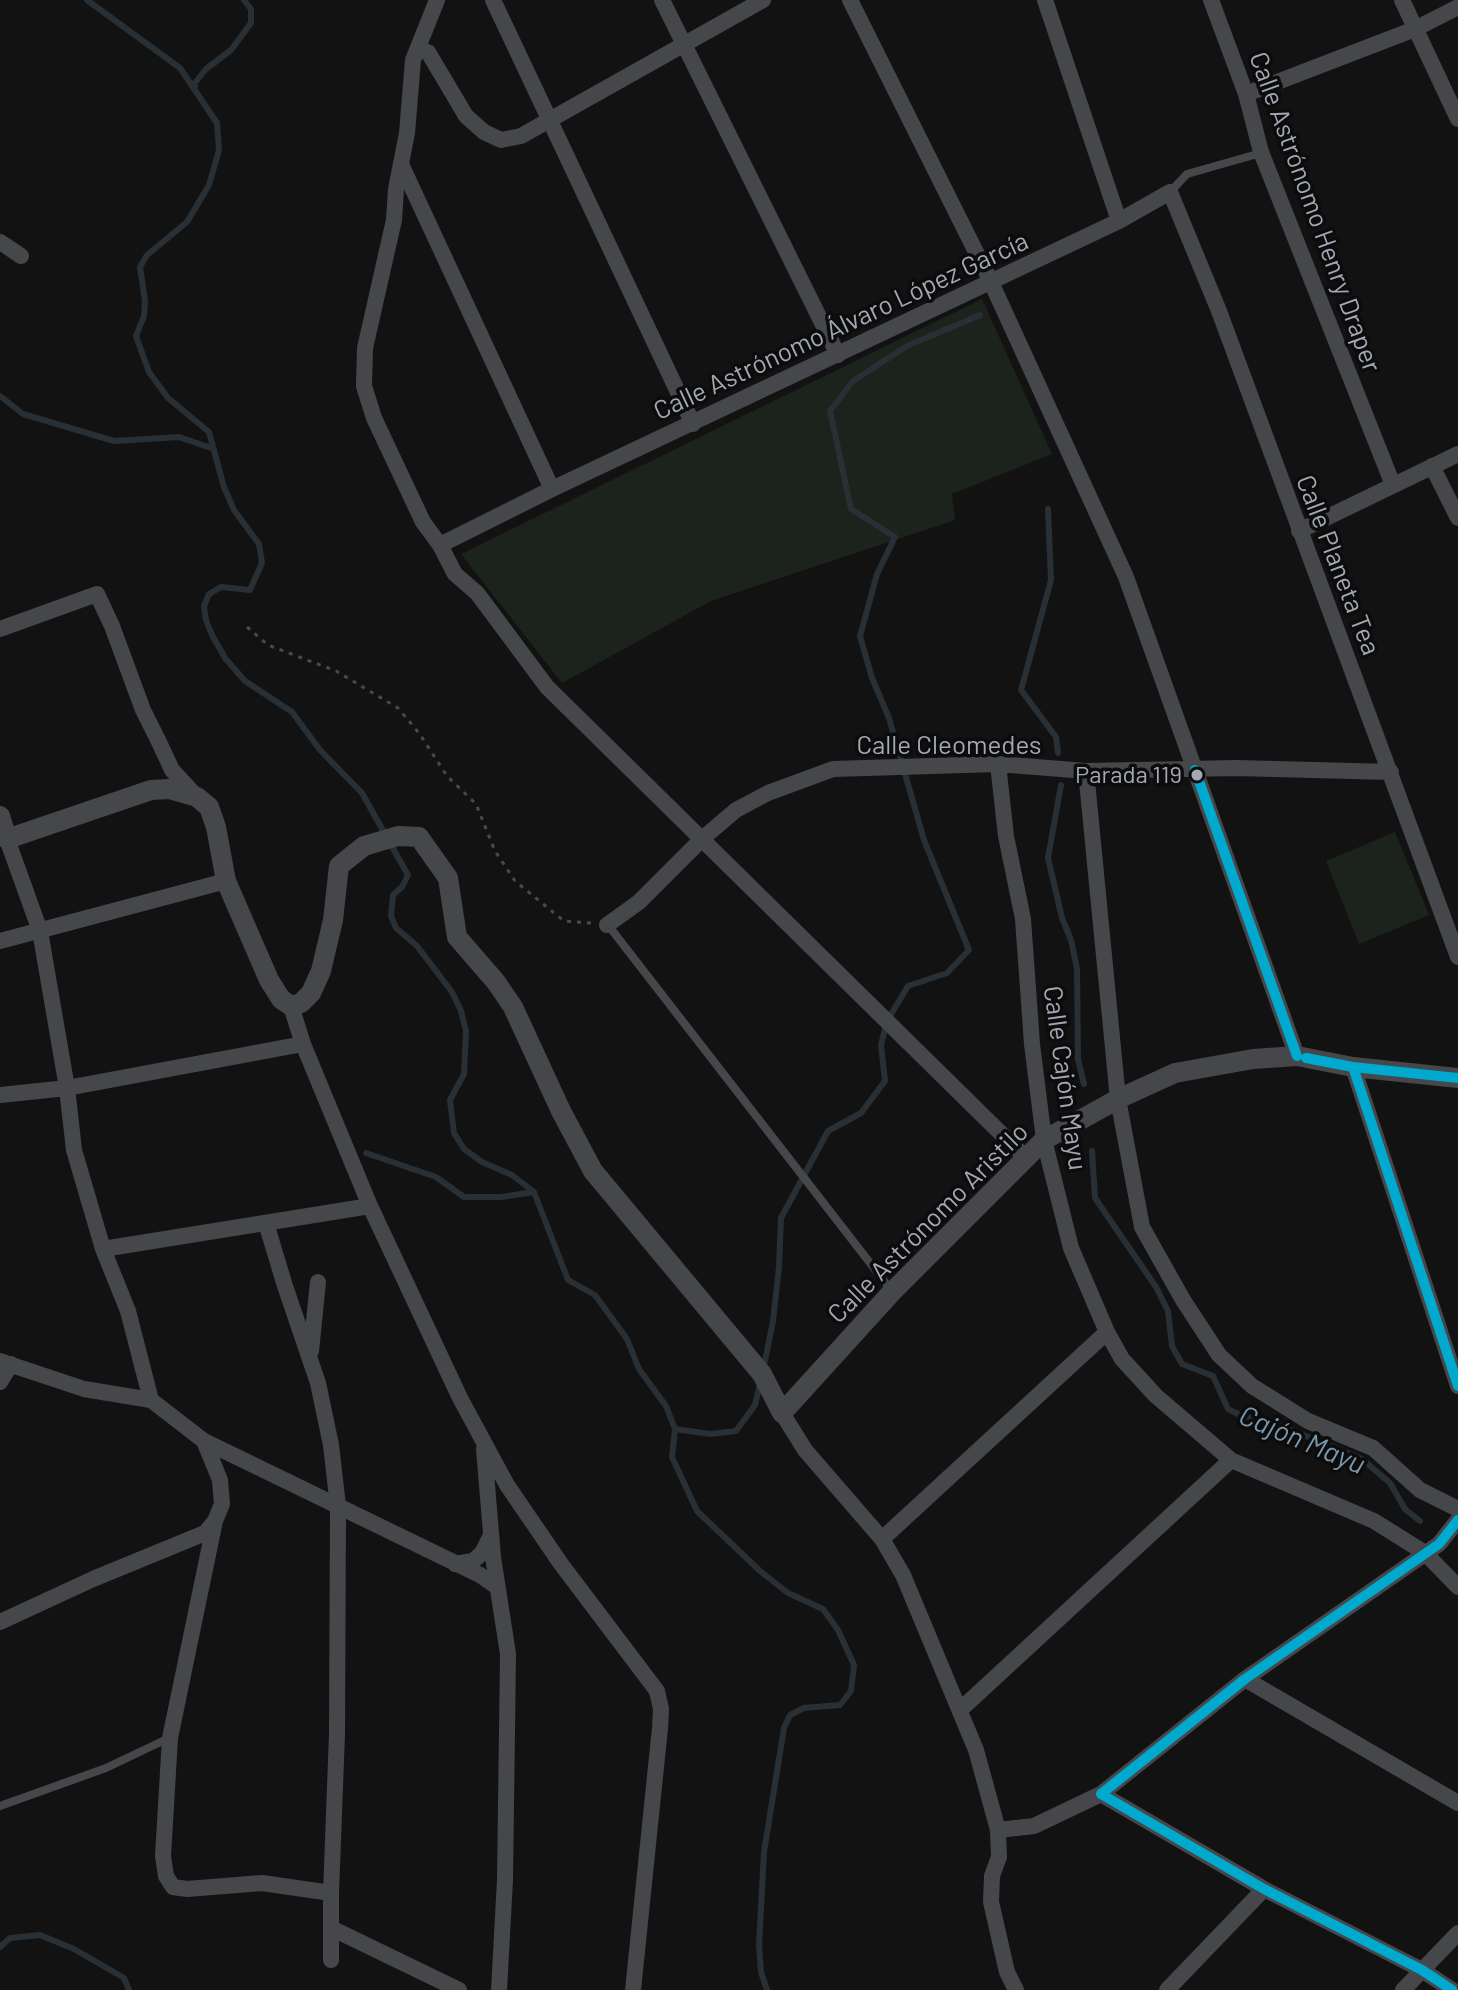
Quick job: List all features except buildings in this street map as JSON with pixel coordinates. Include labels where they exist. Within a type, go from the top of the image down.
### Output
[{"type":"street","points":[[437,0],[417,50],[409,83],[407,133],[394,220],[365,348],[364,386],[374,418],[423,522],[440,545],[455,574],[477,593],[547,687],[1026,1158]]},
{"type":"street","points":[[493,0],[693,424]]},
{"type":"street","points":[[662,0],[838,355]]},
{"type":"street","points":[[417,50],[428,52],[466,116],[484,132],[501,140],[521,136],[763,0]]},
{"type":"street","points":[[850,0],[991,282],[1126,577],[1297,1056]]},
{"type":"street","points":[[1045,0],[1119,221]]},
{"type":"street","name":"Calle Astrónomo Henry Draper","points":[[1211,0],[1246,94],[1261,152],[1393,485]]},
{"type":"street","points":[[1402,0],[1458,119]]},
{"type":"street","points":[[1246,94],[1415,29],[1458,7]]},
{"type":"street","points":[[401,164],[552,489]]},
{"type":"street","name":"Calle Astrónomo Álvaro López García","points":[[440,545],[1119,221],[1170,192]]},
{"type":"street","name":"Calle Planeta Tea","points":[[1170,192],[1219,311],[1458,957]]},
{"type":"street","points":[[0,242],[21,256]]},
{"type":"street","points":[[1299,531],[1458,454]]},
{"type":"street","points":[[1432,466],[1458,518]]},
{"type":"street","points":[[0,629],[97,594],[143,710],[172,770],[209,807],[226,881],[269,980],[281,999],[291,1006],[303,1044],[370,1206],[428,1333],[507,1485],[561,1564],[657,1691],[661,1709],[660,1728],[633,1990]]},
{"type":"street","name":"Calle Cleomedes","points":[[607,925],[639,902],[736,810],[768,793],[833,769],[998,764],[1086,771],[1236,768],[1391,772]]},
{"type":"street","name":"Calle Cajón Mayu","points":[[998,764],[1006,836],[1023,919],[1032,1044],[1044,1140],[1071,1248],[1122,1359],[1156,1396],[1231,1460],[1374,1521],[1425,1553],[1458,1587]]},
{"type":"street","name":"Calle Cajón Mayu","points":[[1086,771],[1118,1099],[1142,1227],[1183,1300],[1219,1355],[1252,1386],[1308,1421],[1373,1448],[1420,1490],[1458,1509]]},
{"type":"street","points":[[7,839],[151,790],[169,789],[197,797]]},
{"type":"street","points":[[0,816],[40,931],[67,1088],[74,1150],[103,1249],[128,1311],[151,1400]]},
{"type":"street","points":[[291,1006],[301,1003],[311,993],[321,971],[333,920],[339,866],[364,846],[398,836],[419,837],[448,878],[457,937],[513,1007],[561,1111],[593,1171],[762,1374],[805,1450],[882,1539],[903,1575],[976,1750],[998,1830],[999,1857],[992,1876],[991,1902],[1007,1972],[1016,1990]]},
{"type":"street","points":[[0,941],[226,881]]},
{"type":"street","points":[[0,1095],[67,1088],[303,1044]]},
{"type":"street","name":"Calle Astrónomo Aristilo","points":[[782,1413],[892,1292],[1044,1140],[1118,1099],[1175,1073],[1253,1059],[1297,1056],[1353,1067],[1458,1078]]},
{"type":"street","points":[[1353,1067],[1458,1386]]},
{"type":"street","points":[[103,1249],[370,1206]]},
{"type":"street","points":[[266,1223],[310,1357],[331,1445],[338,1506],[337,1734],[331,1960]]},
{"type":"street","points":[[310,1357],[318,1282]]},
{"type":"street","points":[[882,1539],[1107,1332]]},
{"type":"street","points":[[0,1382],[6,1363],[84,1389],[151,1400],[204,1441],[497,1587]]},
{"type":"street","points":[[483,1440],[497,1587],[508,1654],[505,1880],[499,1990]]},
{"type":"street","points":[[204,1441],[220,1480],[222,1504],[215,1521],[170,1738],[163,1856],[166,1876],[173,1887],[187,1889],[262,1883],[331,1893]]},
{"type":"street","points":[[960,1710],[1231,1460]]},
{"type":"street","points":[[998,1830],[1034,1826],[1101,1794],[1245,1679],[1439,1544],[1458,1520]]},
{"type":"street","points":[[0,1622],[93,1579],[205,1533],[215,1521]]},
{"type":"street","points":[[455,1564],[473,1561],[482,1553],[492,1533]]},
{"type":"street","points":[[1245,1679],[1458,1803]]},
{"type":"street","points":[[1101,1794],[1264,1889],[1422,1970],[1452,1990]]},
{"type":"street","points":[[1167,1990],[1264,1889]]},
{"type":"street","points":[[331,1928],[459,1990]]},
{"type":"street","points":[[1403,1990],[1458,1933]]},
{"type":"lane","name":"Calle Astrónomo Álvaro López García","points":[[1170,192],[1187,174],[1261,152]]},
{"type":"lane","points":[[607,925],[892,1292]]},
{"type":"lane","points":[[0,1806],[106,1768],[170,1738]]},
{"type":"path","points":[[247,627],[268,645],[336,671],[398,708],[419,733],[447,776],[476,804],[495,851],[515,881],[564,921],[607,925]]},
{"type":"shaded area","points":[[982,299],[1052,454],[952,494],[955,520],[711,601],[562,683],[461,554]]},
{"type":"shaded area","points":[[1395,832],[1429,915],[1359,944],[1326,861]]},
{"type":"waterway","points":[[87,0],[180,68],[217,123],[219,150],[209,185],[187,222],[147,255],[140,267],[145,301],[144,316],[136,336],[149,372],[168,398],[209,432],[224,487],[234,510],[259,544],[262,563],[250,590],[221,587],[209,594],[204,606],[212,635],[225,658],[245,681],[292,712],[320,750],[362,793],[408,875],[393,895],[391,916],[396,928],[417,946],[452,992],[466,1031],[464,1074],[450,1100],[454,1133],[464,1149],[482,1162],[512,1175],[534,1192],[568,1280],[595,1295],[627,1339],[639,1369],[666,1406],[675,1429],[672,1457],[697,1511],[760,1571],[788,1593],[823,1609],[838,1630],[854,1665],[851,1691],[840,1705],[804,1708],[790,1715],[784,1728],[764,1852],[759,1945],[761,1972],[767,1990]]},
{"type":"waterway","points":[[195,86],[206,69],[231,50],[251,23],[251,9],[244,0]]},
{"type":"waterway","points":[[764,1366],[773,1321],[781,1218],[828,1131],[861,1113],[885,1081],[881,1045],[887,1021],[908,986],[947,973],[969,950],[924,840],[889,718],[872,678],[860,636],[877,574],[895,537],[851,509],[830,411],[853,381],[907,346],[980,315]]},
{"type":"waterway","points":[[0,396],[23,414],[114,441],[179,437],[214,449]]},
{"type":"waterway","name":"Cajón Mayu","points":[[1048,509],[1051,580],[1021,690],[1056,737],[1058,753]]},
{"type":"waterway","name":"Cajón Mayu","points":[[1061,785],[1048,858],[1077,969],[1078,1059],[1084,1084]]},
{"type":"waterway","name":"Cajón Mayu","points":[[1092,1151],[1095,1198],[1156,1287],[1168,1311],[1172,1346],[1182,1364],[1213,1376],[1228,1409],[1284,1427],[1362,1459],[1390,1483],[1405,1509],[1420,1521]]},
{"type":"waterway","points":[[366,1153],[436,1177],[464,1197],[501,1197],[534,1192]]},
{"type":"waterway","points":[[675,1429],[710,1434],[736,1431],[755,1405],[760,1384]]},
{"type":"waterway","points":[[0,1947],[10,1938],[40,1935],[74,1949],[124,1978],[129,1990]]},
{"type":"transit line","points":[[1195,770],[1297,1056]]},
{"type":"transit line","points":[[1306,1058],[1353,1067],[1458,1078]]},
{"type":"transit line","points":[[1353,1067],[1458,1386]]},
{"type":"transit line","points":[[1452,1990],[1422,1970],[1264,1889],[1101,1794],[1245,1679],[1439,1544],[1458,1520]]},
{"type":"place","name":"Parada 119","points":[[1197,775]]}]
